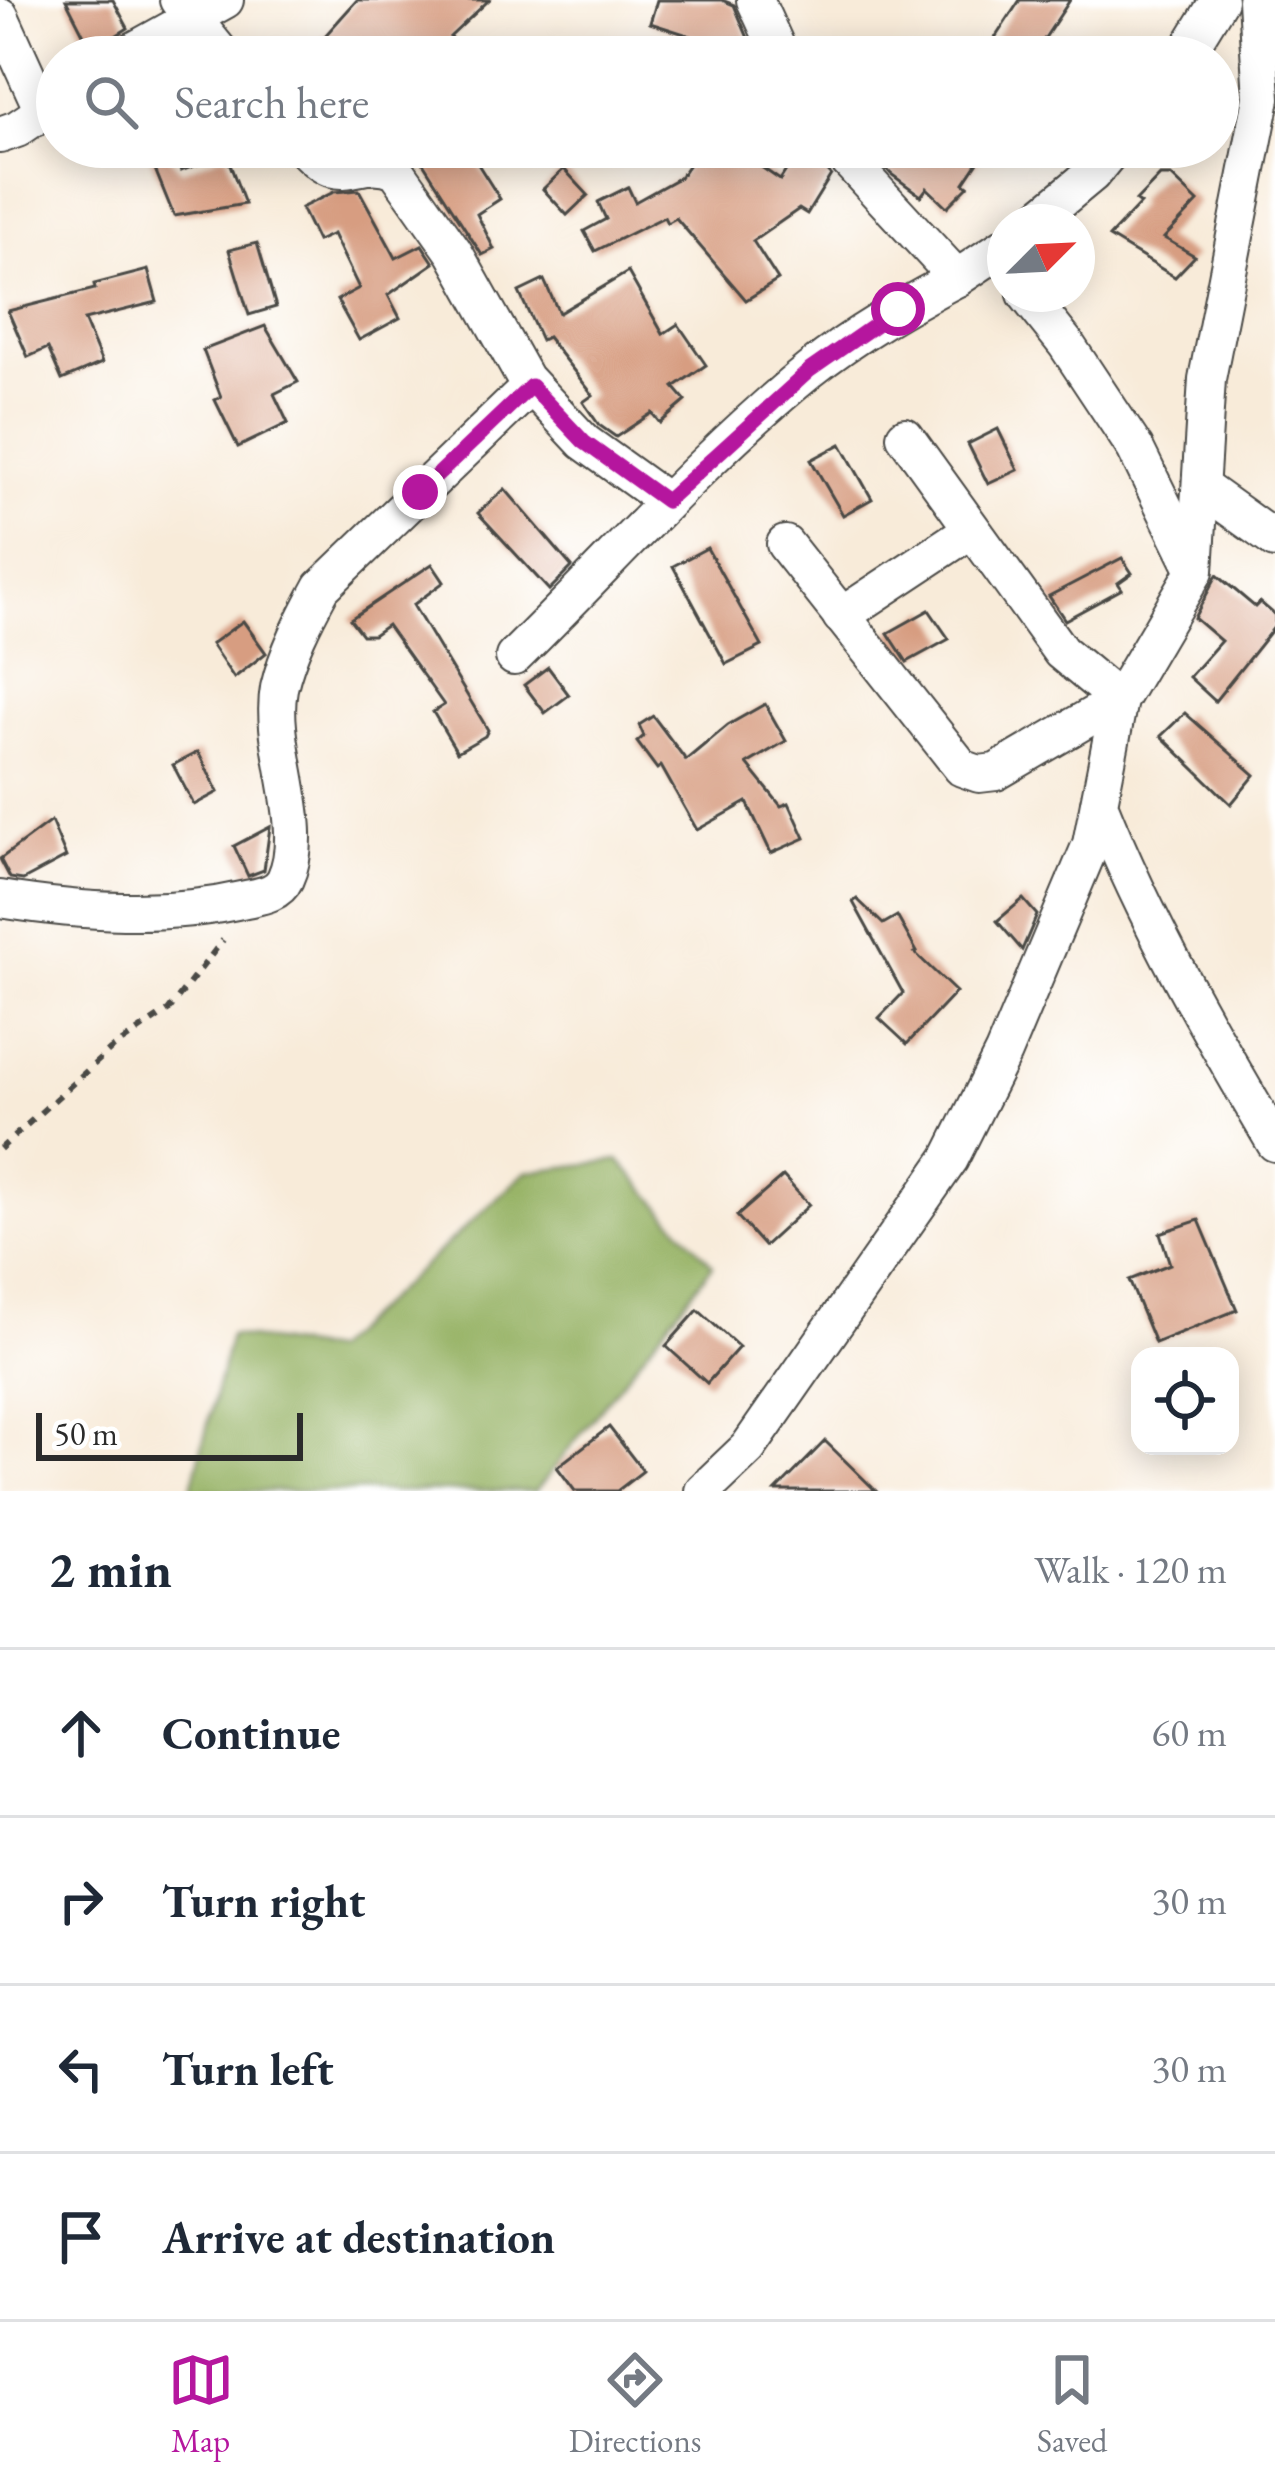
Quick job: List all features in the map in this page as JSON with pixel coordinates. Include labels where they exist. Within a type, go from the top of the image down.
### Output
[{"type":"street","points":[[150,36],[184,10],[225,0]]},
{"type":"street","points":[[754,0],[771,36]]},
{"type":"street","points":[[1197,36],[1220,0]]},
{"type":"street","points":[[704,1491],[748,1448],[950,1159],[1003,1053],[1091,844],[1119,700],[1196,571],[1208,379],[1262,98],[1256,0]]},
{"type":"street","points":[[184,10],[206,36]]},
{"type":"street","points":[[0,16],[36,80]]},
{"type":"street","points":[[0,135],[36,115]]},
{"type":"street","points":[[326,168],[340,172],[365,168]]},
{"type":"street","points":[[390,168],[454,252],[531,386],[584,442],[666,501]]},
{"type":"street","points":[[855,168],[957,278]]},
{"type":"street","points":[[1056,204],[1097,168]]},
{"type":"street","points":[[514,656],[666,501],[810,370],[898,309],[987,263]]},
{"type":"street","points":[[1040,312],[1136,448],[1196,571]]},
{"type":"street","points":[[0,899],[139,912],[205,908],[273,892],[285,881],[291,807],[278,730],[279,689],[303,622],[322,587],[531,386]]},
{"type":"street","points":[[905,436],[1061,652],[1119,700]]},
{"type":"street","points":[[1201,487],[1275,540]]},
{"type":"street","points":[[841,616],[971,530]]},
{"type":"street","points":[[785,544],[962,767],[980,774],[996,772],[1119,700]]},
{"type":"street","points":[[1100,805],[1131,882],[1192,1002],[1275,1143]]},
{"type":"path","points":[[0,1149],[110,1050],[168,1011],[257,897]]},
{"type":"green space","points":[[619,1160],[713,1265],[536,1491],[191,1491],[230,1335],[330,1351],[526,1172]]},
{"type":"building","points":[[66,0],[113,0],[128,28],[115,36],[84,36]]},
{"type":"building","points":[[357,0],[489,0],[451,36],[325,36]]},
{"type":"building","points":[[657,0],[722,0],[734,5],[747,36],[691,36],[650,23]]},
{"type":"building","points":[[1020,0],[1070,0],[1046,36],[996,36]]},
{"type":"building","points":[[155,168],[231,168],[245,204],[174,216]]},
{"type":"building","points":[[426,168],[480,168],[500,199],[477,214],[494,249],[482,255]]},
{"type":"building","points":[[686,168],[763,168],[780,180],[788,168],[825,168],[831,175],[807,214],[799,209],[753,241],[778,280],[746,300],[676,218],[667,223],[664,217],[595,251],[584,231],[606,219],[598,202],[628,187],[635,202],[680,177]]},
{"type":"building","points":[[886,168],[974,168],[964,183],[968,186],[947,207],[927,188],[921,196]]},
{"type":"building","points":[[564,169],[588,195],[567,215],[543,189]]},
{"type":"building","points":[[1160,176],[1171,176],[1198,202],[1164,238],[1195,256],[1175,277],[1109,237]]},
{"type":"building","points":[[359,190],[396,258],[422,245],[434,263],[388,295],[400,318],[359,340],[337,300],[359,288],[333,234],[317,241],[301,208],[334,192]]},
{"type":"building","points":[[257,243],[276,307],[249,315],[229,250]]},
{"type":"building","points":[[148,270],[157,302],[84,320],[102,363],[62,380],[48,348],[28,357],[8,311]]},
{"type":"building","points":[[628,272],[663,334],[678,324],[706,365],[674,387],[686,401],[660,423],[652,413],[616,437],[599,425],[583,402],[593,395],[547,337],[541,340],[519,292],[544,280],[559,313]]},
{"type":"building","points":[[265,326],[298,382],[274,394],[288,423],[238,447],[215,400],[221,397],[203,350]]},
{"type":"building","points":[[998,429],[1018,470],[988,484],[968,444]]},
{"type":"building","points":[[841,444],[872,499],[843,515],[811,460]]},
{"type":"building","points":[[505,489],[572,567],[549,590],[478,513]]},
{"type":"building","points":[[707,548],[762,646],[726,664],[673,566]]},
{"type":"building","points":[[1122,558],[1132,573],[1118,583],[1122,589],[1065,620],[1049,596]]},
{"type":"building","points":[[432,564],[444,582],[413,605],[488,730],[457,752],[433,712],[444,705],[387,625],[373,635],[362,635],[350,619]]},
{"type":"building","points":[[1217,575],[1255,607],[1260,602],[1275,615],[1275,626],[1215,701],[1189,677],[1221,641],[1194,618]]},
{"type":"building","points":[[929,610],[949,639],[907,662],[888,633]]},
{"type":"building","points":[[243,621],[266,653],[234,678],[211,644]]},
{"type":"building","points":[[548,667],[569,695],[545,713],[524,685]]},
{"type":"building","points":[[765,704],[786,741],[747,764],[781,806],[789,803],[805,838],[771,853],[747,802],[697,830],[661,766],[657,769],[637,742],[644,736],[639,725],[653,716],[686,760],[728,725]]},
{"type":"building","points":[[1185,713],[1255,775],[1231,804],[1161,736]]},
{"type":"building","points":[[198,752],[218,792],[194,805],[173,765]]},
{"type":"building","points":[[51,821],[66,857],[23,880],[10,878],[0,859]]},
{"type":"building","points":[[270,827],[264,870],[248,876],[234,846]]},
{"type":"building","points":[[857,899],[883,924],[897,916],[915,953],[956,992],[907,1044],[879,1018],[903,993],[853,902]]},
{"type":"building","points":[[1023,899],[1037,915],[1022,950],[997,921]]},
{"type":"building","points":[[783,1176],[809,1205],[764,1246],[737,1216]]},
{"type":"building","points":[[1199,1220],[1237,1310],[1155,1343],[1129,1280],[1170,1264],[1160,1233]]},
{"type":"building","points":[[698,1310],[739,1347],[707,1383],[666,1346]]},
{"type":"building","points":[[609,1427],[643,1471],[617,1491],[575,1491],[557,1467]]},
{"type":"building","points":[[825,1441],[876,1491],[776,1491]]},
{"type":"route","points":[[420,492],[531,386],[584,442],[666,501],[810,370],[898,309]]}]
